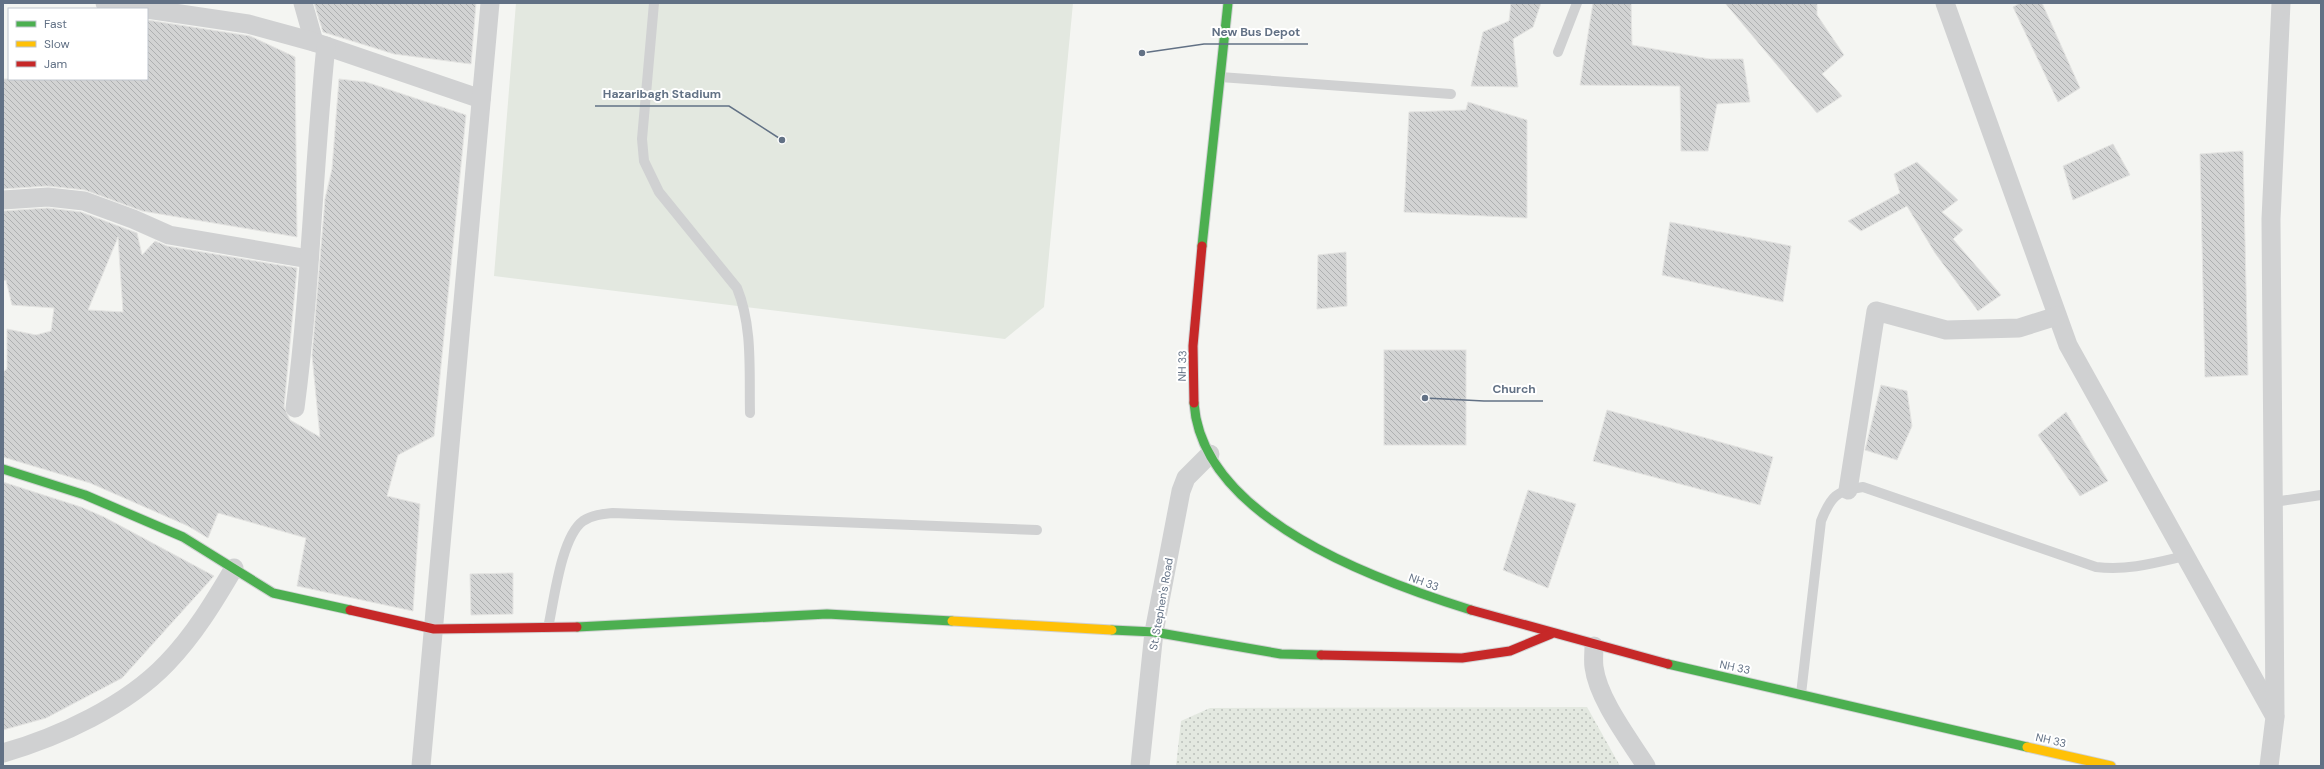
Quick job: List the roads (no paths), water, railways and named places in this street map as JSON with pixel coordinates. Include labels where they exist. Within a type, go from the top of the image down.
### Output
[{"type":"street","points":[[105,3],[140,8]]},
{"type":"street","points":[[295,408],[305,322],[320,44],[303,3]]},
{"type":"street","points":[[421,766],[490,3]]},
{"type":"street","name":"NH 33","points":[[1228,3],[1197,300],[1194,399],[1197,424],[1210,454],[1230,482],[1262,512],[1309,544],[1368,573],[1427,596],[1551,634],[1594,646],[2111,766]]},
{"type":"street","points":[[1945,3],[2068,346],[2275,717]]},
{"type":"street","points":[[2269,766],[2275,717],[2271,219],[2280,3]]},
{"type":"street","points":[[148,9],[248,24],[320,44],[481,99]]},
{"type":"street","points":[[3,200],[48,196],[84,201],[180,238],[309,259]]},
{"type":"street","points":[[1848,490],[1876,311],[1946,330],[2019,328],[2057,316]]},
{"type":"street","name":"St. Stephen's Road","points":[[1140,766],[1154,632],[1181,491],[1186,478],[1210,454]]},
{"type":"street","points":[[3,469],[85,495],[183,537],[272,593],[434,628],[548,628],[827,614],[1154,632],[1281,654],[1455,658],[1510,651],[1551,634]]},
{"type":"street","points":[[3,753],[30,746],[80,722],[138,690],[167,663],[206,615],[234,568]]},
{"type":"street","points":[[1594,646],[1594,668],[1608,704],[1646,766]]},
{"type":"lane","points":[[654,3],[642,138],[644,161],[658,192],[737,288],[744,307],[748,327],[750,413]]},
{"type":"lane","points":[[1558,52],[1576,3]]},
{"type":"lane","points":[[1220,77],[1451,94]]},
{"type":"lane","points":[[1801,694],[1822,522],[1828,504],[1836,495],[1848,490],[1863,487],[2096,567],[2113,569],[2132,568],[2185,556]]},
{"type":"lane","points":[[2274,502],[2321,495]]},
{"type":"lane","points":[[548,628],[565,550],[570,536],[584,520],[595,516],[613,513],[1037,530]]},
{"type":"place","name":"New Bus Depot","points":[[1142,53]]},
{"type":"place","name":"Hazaribagh Stadium","points":[[782,140]]},
{"type":"place","name":"Church","points":[[1425,398]]}]
